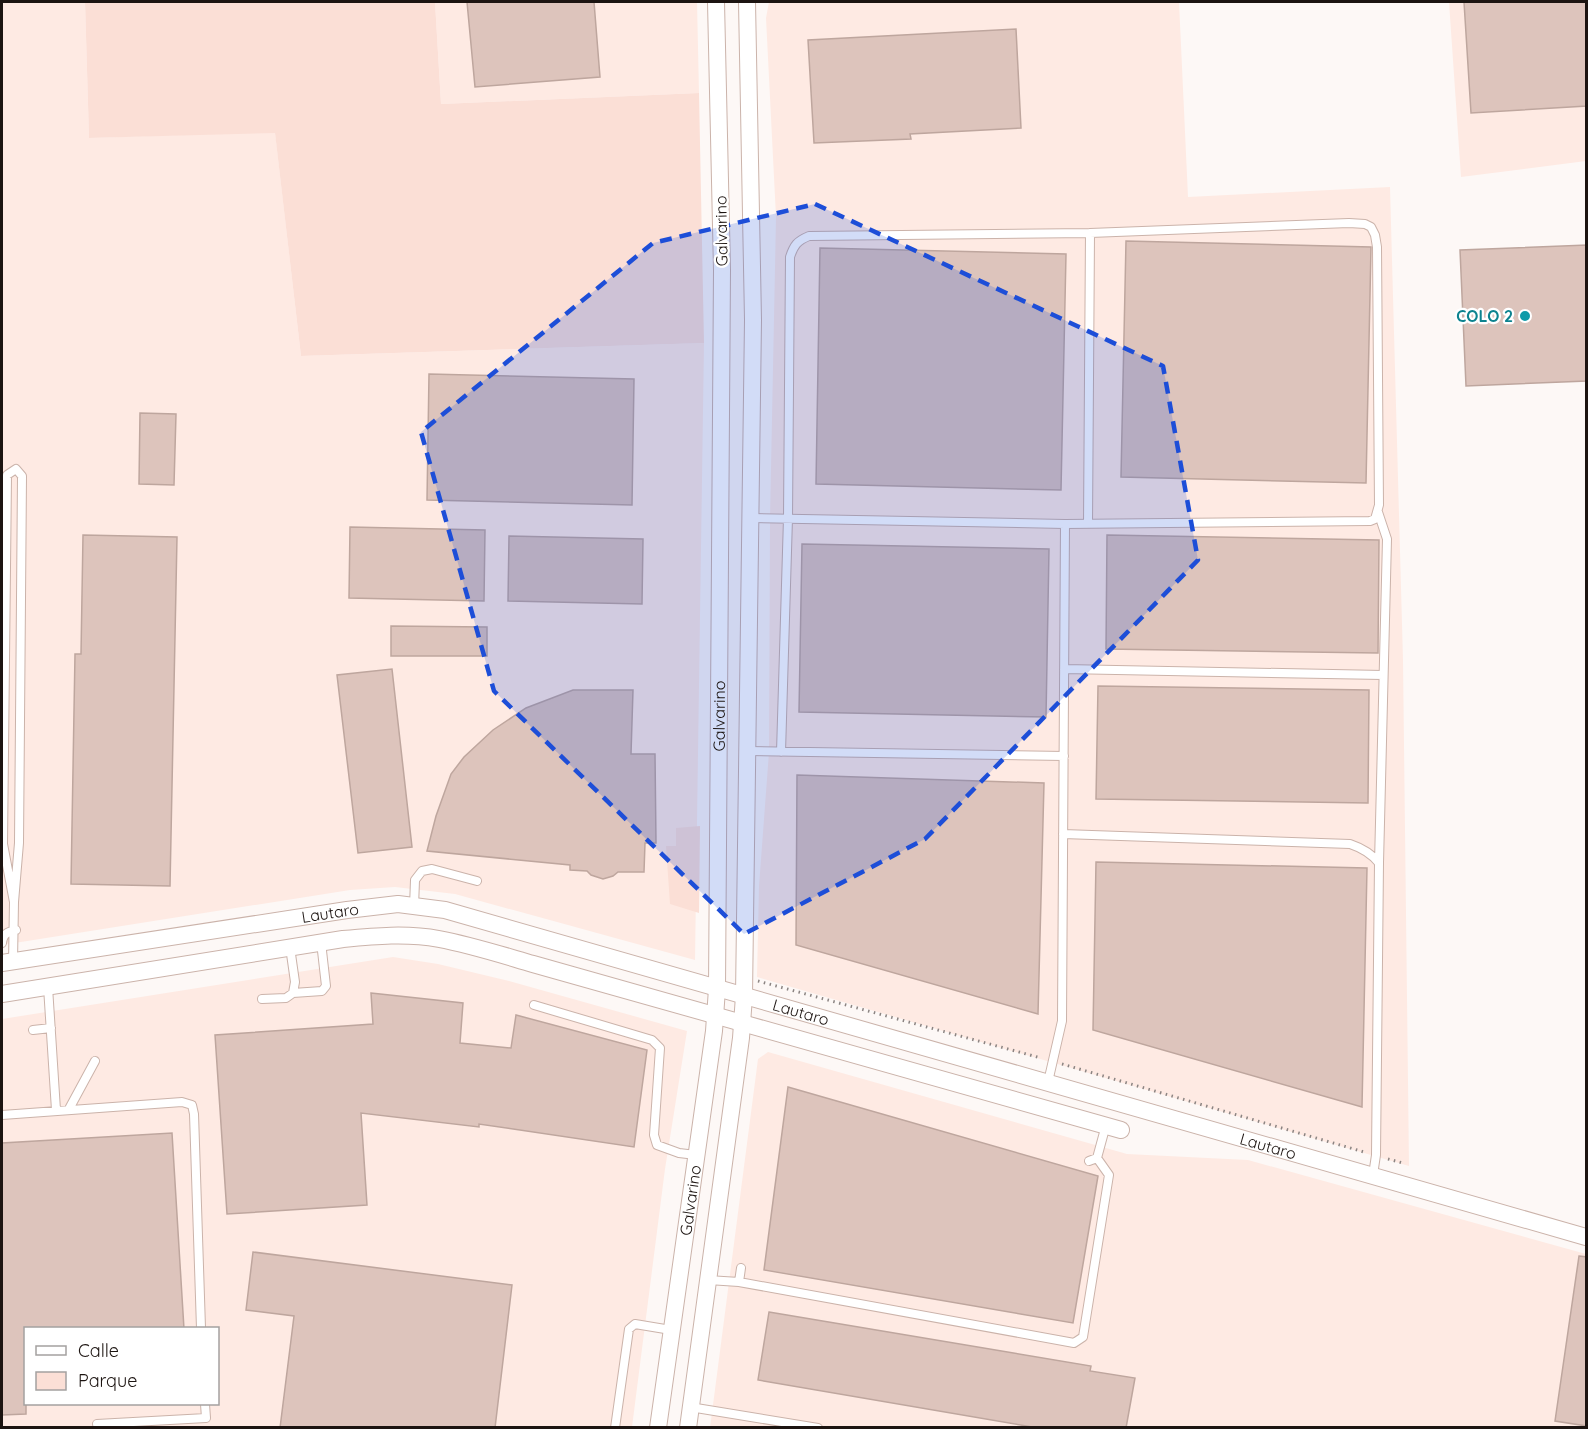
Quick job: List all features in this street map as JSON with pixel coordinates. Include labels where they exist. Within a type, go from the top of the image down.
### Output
[{"type":"street","name":"Galvarino","points":[[658,1428],[716,1016],[722,270],[716,2]]},
{"type":"street","name":"Galvarino","points":[[688,1428],[742,1023],[745,978],[753,320],[747,2]]},
{"type":"street","name":"Lautaro","points":[[7,962],[347,910],[398,904],[445,910],[1587,1237]]},
{"type":"street","name":"Lautaro","points":[[2,994],[321,942],[385,935],[439,939],[1113,1128]]},
{"type":"lane","points":[[751,518],[788,518],[1065,524],[1370,521],[1375,519],[1379,505],[1377,248],[1371,226],[1349,224],[1089,233],[809,236],[794,245],[790,257],[788,518],[781,752]]},
{"type":"lane","points":[[1088,524],[1089,233]]},
{"type":"lane","points":[[7,962],[15,931],[14,902],[20,843],[22,476],[16,469],[7,475],[3,832],[3,844],[14,902]]},
{"type":"lane","points":[[1373,1175],[1376,1155],[1379,863],[1387,539],[1378,512]]},
{"type":"lane","points":[[1048,1082],[1062,1021],[1065,524]]},
{"type":"lane","points":[[1064,669],[1383,675]]},
{"type":"lane","points":[[747,751],[1064,756]]},
{"type":"lane","points":[[1064,834],[1350,844],[1366,851],[1379,863]]},
{"type":"lane","points":[[414,907],[415,880],[422,871],[432,869],[477,881]]},
{"type":"lane","points":[[2,943],[2,937],[9,931],[15,931]]},
{"type":"lane","points":[[262,999],[286,999],[294,993],[322,991],[326,986],[321,942]]},
{"type":"lane","points":[[290,947],[295,982],[294,993]]},
{"type":"lane","points":[[48,987],[56,1110]]},
{"type":"lane","points":[[534,1005],[652,1040],[660,1048],[654,1135],[657,1145],[679,1153],[696,1155]]},
{"type":"lane","points":[[33,1030],[51,1028]]},
{"type":"lane","points":[[69,1109],[95,1061]]},
{"type":"lane","points":[[2,1115],[182,1102],[192,1105],[201,1327]]},
{"type":"lane","points":[[708,1280],[739,1282],[1074,1343],[1083,1337],[1108,1175],[1093,1160],[1113,1128]]},
{"type":"lane","points":[[739,1282],[741,1268]]},
{"type":"lane","points":[[615,1428],[629,1329],[635,1324],[672,1330]]},
{"type":"lane","points":[[97,1424],[206,1418],[205,1405]]},
{"type":"lane","points":[[690,1407],[818,1428]]},
{"type":"path","points":[[745,978],[1053,1062],[1403,1163]]},
{"type":"highlighted area","points":[[815,204],[1163,366],[1198,560],[925,839],[744,934],[494,691],[421,432],[653,243]]},
{"type":"shaded area","points":[[2,2],[85,2],[89,138],[275,132],[301,356],[704,343],[695,960],[455,894],[395,887],[350,890],[2,945]]},
{"type":"shaded area","points":[[435,2],[697,2],[699,93],[441,104]]},
{"type":"shaded area","points":[[769,2],[1179,2],[1188,197],[1390,187],[1403,660],[1409,1166],[757,977],[759,886],[769,752],[770,519],[776,217],[766,18]]},
{"type":"shaded area","points":[[1449,2],[1586,2],[1586,161],[1461,177]]},
{"type":"shaded area","points":[[393,957],[438,964],[509,981],[687,1031],[665,1169],[632,1427],[2,1428],[2,1019]]},
{"type":"shaded area","points":[[768,1052],[1127,1154],[1248,1160],[1586,1254],[1586,1427],[710,1428],[758,1059]]},
{"type":"green space","points":[[85,2],[435,2],[441,104],[699,93],[704,343],[301,356],[275,133],[89,138]]},
{"type":"green space","points":[[700,826],[699,913],[670,904],[666,846],[676,846],[676,828]]},
{"type":"building","points":[[467,2],[594,2],[600,77],[475,87]]},
{"type":"building","points":[[1464,2],[1587,2],[1587,106],[1471,113]]},
{"type":"building","points":[[1016,29],[1021,128],[910,134],[911,139],[814,143],[808,40]]},
{"type":"building","points":[[1126,241],[1371,247],[1366,483],[1121,477]]},
{"type":"building","name":"COLO 2","points":[[1587,245],[1587,381],[1466,386],[1460,250]]},
{"type":"building","points":[[820,248],[1066,254],[1061,490],[816,484]]},
{"type":"building","points":[[429,374],[634,379],[632,505],[427,500]]},
{"type":"building","points":[[140,413],[176,414],[174,485],[139,484]]},
{"type":"building","points":[[350,527],[485,530],[484,601],[349,598]]},
{"type":"building","points":[[83,535],[177,537],[170,886],[71,884],[75,654],[81,654]]},
{"type":"building","points":[[1107,535],[1379,540],[1378,653],[1106,649]]},
{"type":"building","points":[[509,536],[643,539],[642,604],[508,601]]},
{"type":"building","points":[[802,544],[1049,549],[1046,717],[799,712]]},
{"type":"building","points":[[391,626],[487,627],[487,656],[391,656]]},
{"type":"building","points":[[392,669],[412,847],[358,853],[337,675]]},
{"type":"building","points":[[1098,686],[1369,690],[1368,803],[1096,799]]},
{"type":"building","points":[[573,690],[633,690],[631,754],[655,754],[656,843],[645,843],[644,872],[618,872],[603,879],[587,871],[570,870],[570,865],[427,851],[436,816],[451,774],[464,757],[493,730],[526,708]]},
{"type":"building","points":[[797,775],[1044,783],[1038,1014],[796,945]]},
{"type":"building","points":[[1096,862],[1367,868],[1362,1107],[1093,1030]]},
{"type":"building","points":[[371,993],[463,1003],[460,1043],[511,1048],[516,1015],[647,1050],[634,1147],[479,1124],[479,1127],[361,1113],[367,1205],[227,1214],[215,1035],[373,1024]]},
{"type":"building","points":[[788,1087],[1098,1176],[1073,1323],[764,1270]]},
{"type":"building","points":[[172,1133],[184,1327],[24,1327],[26,1414],[2,1415],[2,1143]]},
{"type":"building","points":[[253,1252],[512,1285],[495,1428],[280,1428],[294,1316],[246,1310]]},
{"type":"building","points":[[1579,1256],[1587,1257],[1587,1426],[1555,1421]]},
{"type":"building","points":[[769,1312],[1091,1366],[1090,1371],[1135,1378],[1126,1428],[1038,1428],[758,1380]]},
{"type":"place","name":"COLO 2","points":[[1525,316]]}]
